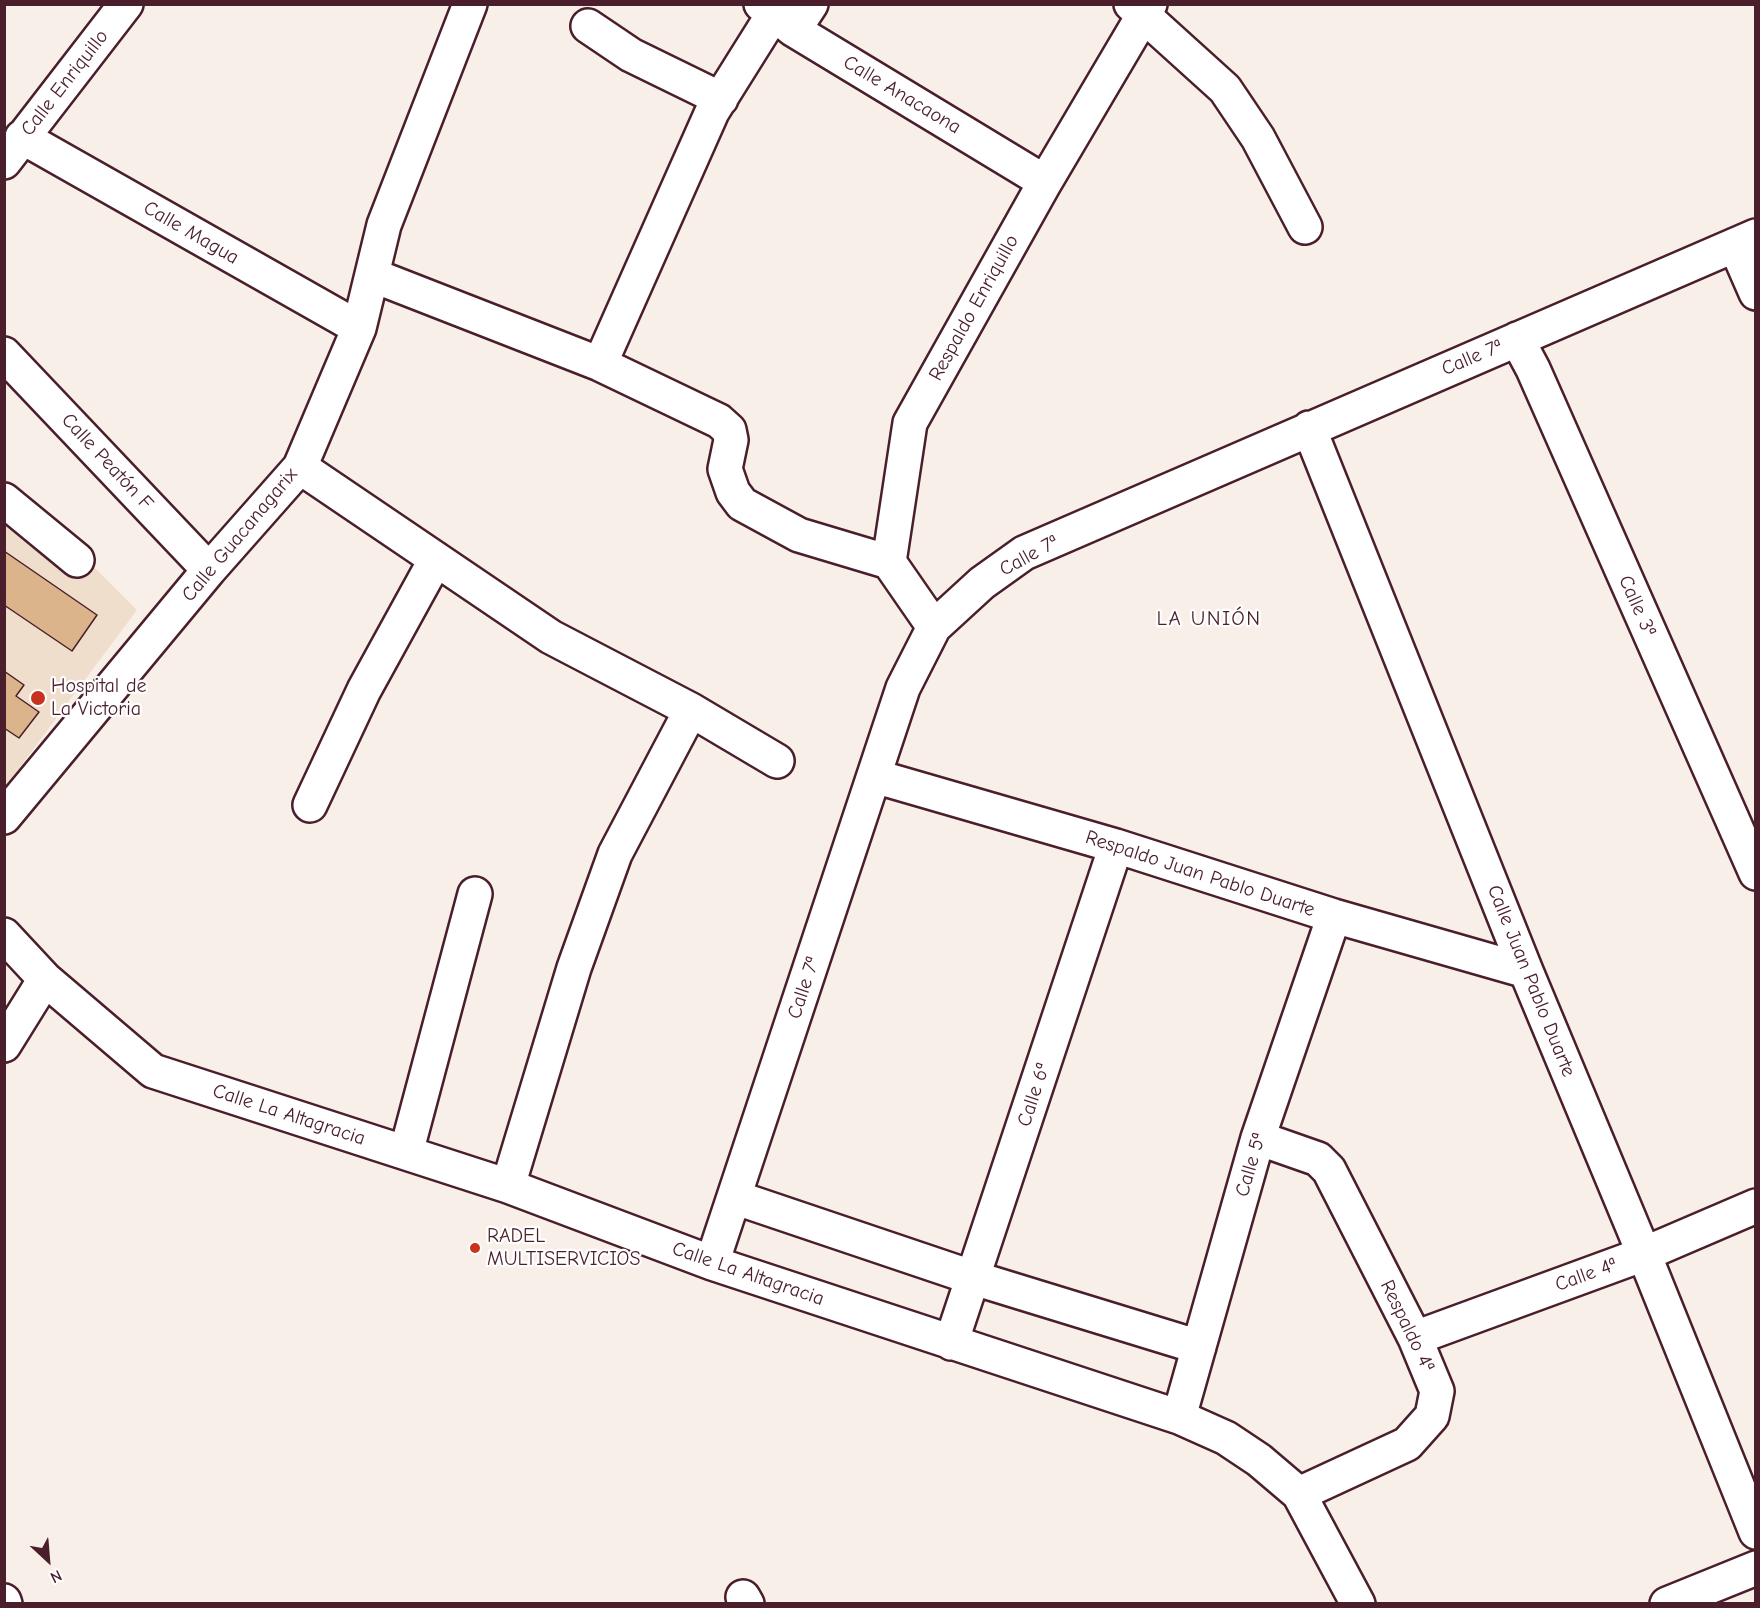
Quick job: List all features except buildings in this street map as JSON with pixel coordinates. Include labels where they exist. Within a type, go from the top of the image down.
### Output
[{"type":"street","name":"Calle Enriquillo","points":[[13,150],[126,4]]},
{"type":"street","name":"Calle Guacanagarix","points":[[4,817],[209,570],[300,467],[359,328],[384,225],[463,8]]},
{"type":"street","name":"Respaldo Enriquillo","points":[[889,562],[910,423],[1141,8]]},
{"type":"street","points":[[1141,8],[1225,89],[1258,138],[1305,227]]},
{"type":"street","name":"Calle Anacaona","points":[[785,13],[1045,182]]},
{"type":"street","points":[[600,364],[712,112],[785,13]]},
{"type":"street","points":[[588,26],[631,55],[721,99]]},
{"type":"street","name":"Calle Magua","points":[[13,150],[359,328]]},
{"type":"street","points":[[1745,241],[1755,293]]},
{"type":"street","name":"Calle 7ª","points":[[712,1263],[903,688],[934,627],[982,584],[1024,554],[1309,428],[1745,241]]},
{"type":"street","points":[[372,275],[600,364],[719,420],[729,430],[731,440],[725,469],[733,492],[742,504],[798,535],[889,562],[934,627]]},
{"type":"street","name":"Calle 3ª","points":[[1517,339],[1538,380],[1755,873]]},
{"type":"street","name":"Calle Peatón F","points":[[4,354],[209,570]]},
{"type":"street","name":"Calle Juan Pablo Duarte","points":[[1309,428],[1526,971],[1644,1254],[1755,1532]]},
{"type":"street","points":[[300,467],[551,637],[691,710],[777,761]]},
{"type":"street","points":[[4,500],[76,560]]},
{"type":"street","points":[[310,805],[364,690],[436,558]]},
{"type":"street","points":[[508,1186],[574,968],[615,854],[691,710]]},
{"type":"street","name":"Respaldo Juan Pablo Duarte","points":[[874,776],[1116,846],[1334,916],[1526,971]]},
{"type":"street","name":"Calle 6ª","points":[[951,1343],[1116,846]]},
{"type":"street","points":[[406,1153],[475,894]]},
{"type":"street","name":"Calle 5ª","points":[[1179,1417],[1258,1138],[1334,916]]},
{"type":"street","name":"Calle La Altagracia","points":[[4,935],[45,979],[153,1071],[508,1186],[712,1263],[1179,1417],[1226,1438],[1259,1460],[1299,1494],[1358,1604]]},
{"type":"street","points":[[4,1045],[45,979]]},
{"type":"street","name":"Respaldo 4ª","points":[[1258,1138],[1324,1163],[1415,1338],[1437,1391],[1432,1416],[1407,1444],[1299,1494]]},
{"type":"street","points":[[734,1197],[974,1278],[1200,1347]]},
{"type":"street","name":"Calle 4ª","points":[[1415,1338],[1644,1254],[1755,1206]]},
{"type":"street","points":[[1667,1604],[1755,1568]]},
{"type":"shaded area","name":"Hospital de La Victoria","points":[[4,477],[137,610],[5,787],[4,787]]},
{"type":"place","name":"Hospital de La Victoria","points":[[38,698]]},
{"type":"place","name":"RADEL MULTISERVICIOS","points":[[475,1248]]},
{"type":"district","name":"LA UNIÓN","points":[[1209,619]]}]
